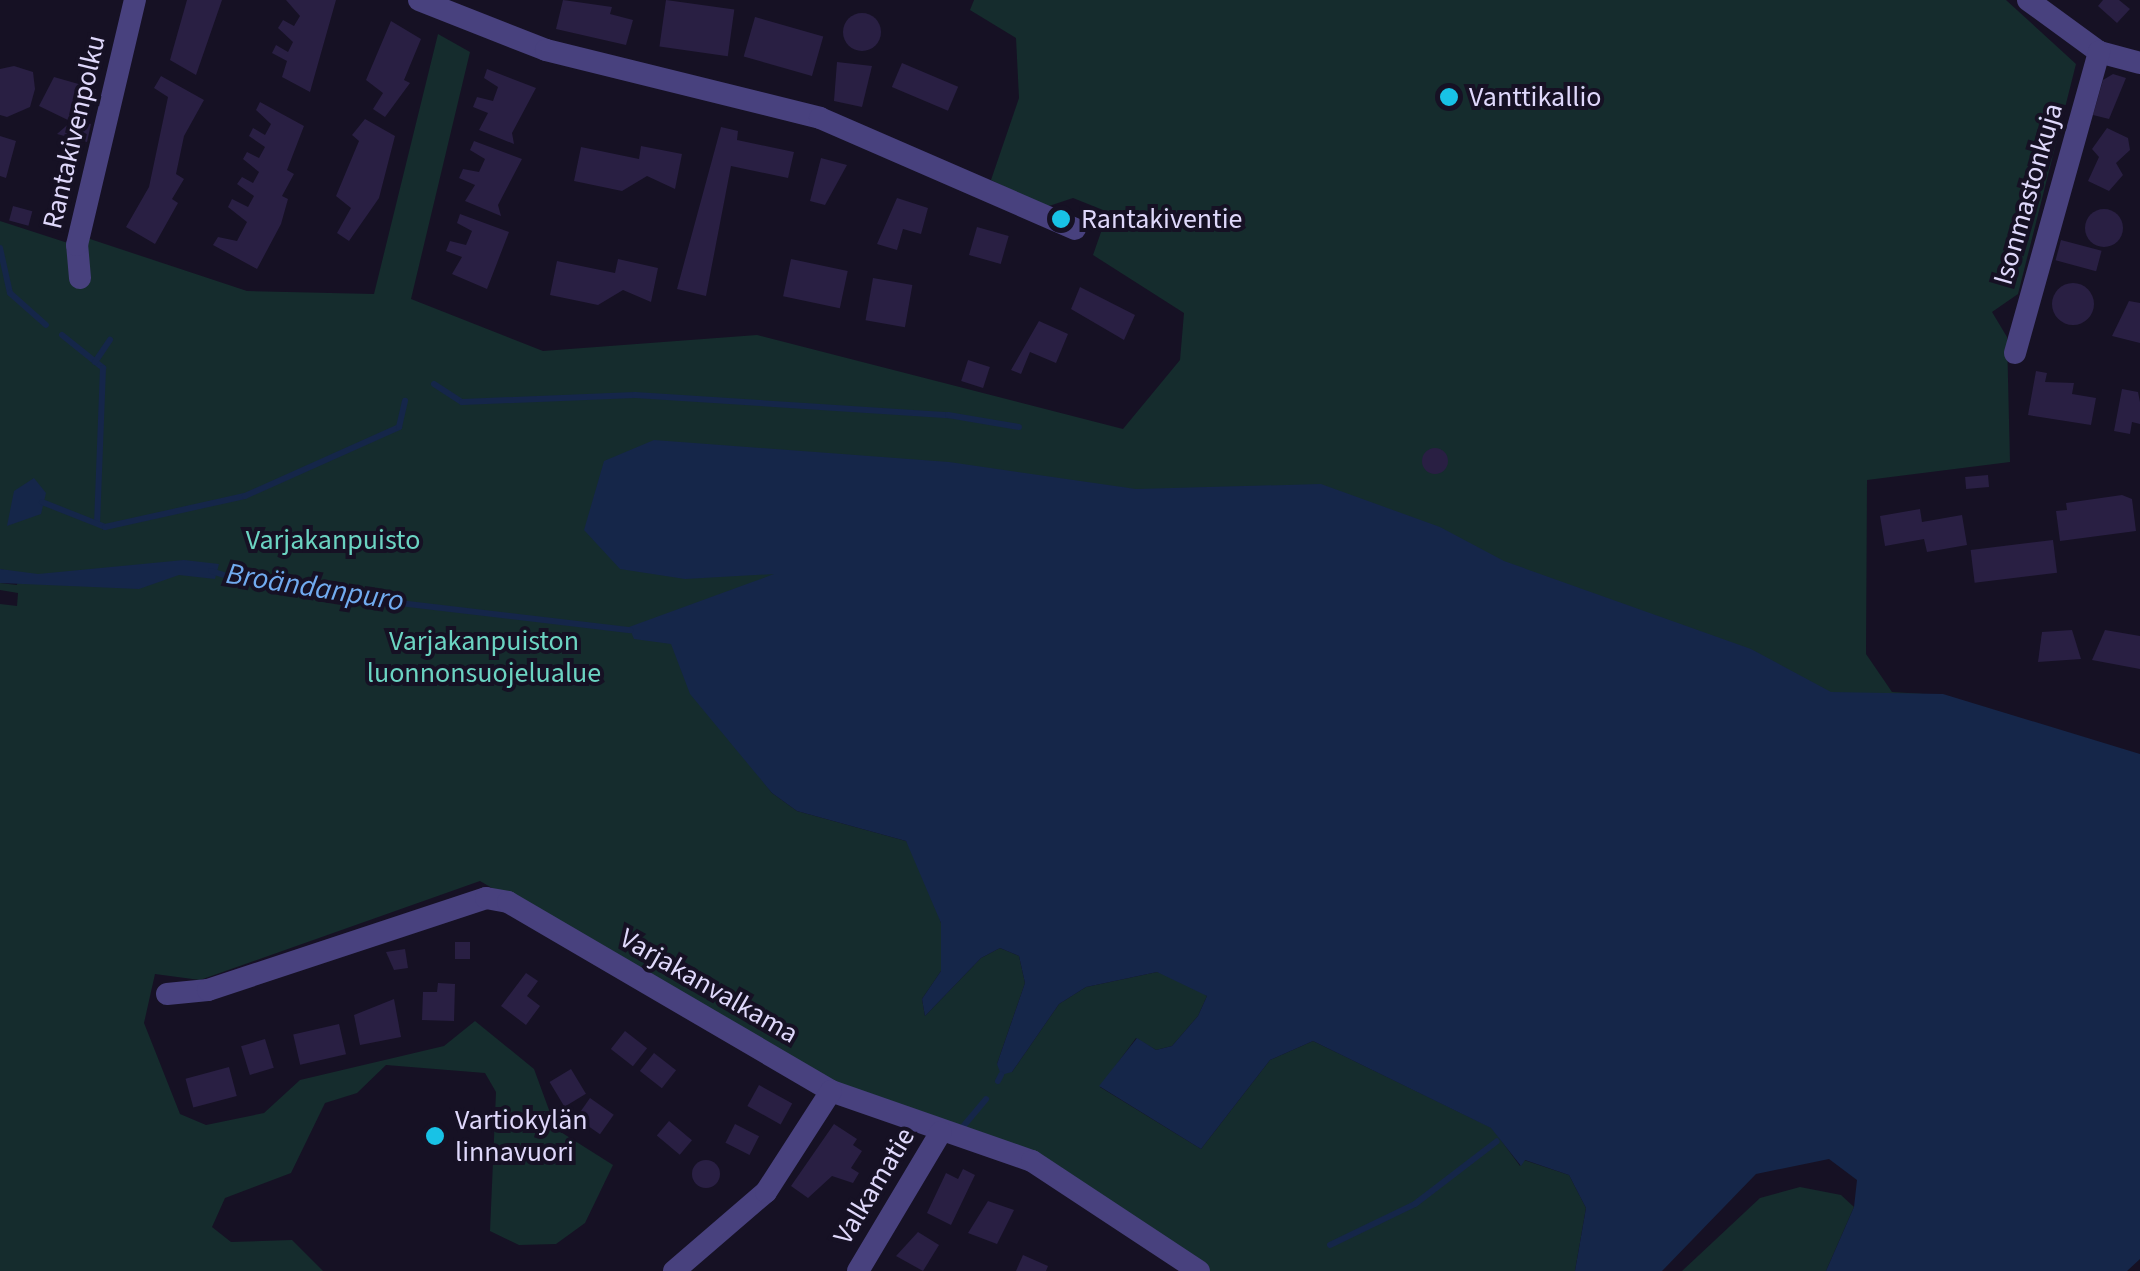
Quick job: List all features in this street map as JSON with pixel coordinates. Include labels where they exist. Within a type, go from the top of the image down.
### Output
[{"type":"street","name":"Rantakivenpolku","points":[[80,278],[77,245],[136,0]]},
{"type":"street","points":[[419,0],[546,50],[837,124],[1075,229]]},
{"type":"street","points":[[2028,0],[2099,52],[2140,63]]},
{"type":"street","name":"Isonmastonkuja","points":[[2015,353],[2099,52]]},
{"type":"street","name":"Varjakanvalkama","points":[[167,994],[208,990],[486,898],[508,902],[831,1091],[1032,1161],[1198,1271]]},
{"type":"street","points":[[674,1271],[766,1192],[831,1091]]},
{"type":"street","name":"Valkamatie","points":[[858,1271],[941,1132]]},
{"type":"green space","points":[[974,0],[2006,0],[2076,64],[2018,294],[1992,312],[2007,337],[2010,462],[1867,480],[1866,654],[1892,692],[1925,694],[1924,701],[668,632],[700,701],[772,793],[797,811],[906,841],[921,863],[941,923],[941,971],[922,999],[925,1016],[981,958],[1000,948],[1019,956],[1025,983],[997,1064],[1012,1072],[1059,1004],[1086,987],[1157,972],[1184,980],[1207,996],[1198,1016],[1172,1046],[1156,1050],[1136,1038],[1100,1087],[1201,1149],[1270,1060],[1313,1041],[1492,1128],[1520,1166],[1524,1160],[1569,1175],[1586,1208],[1575,1271],[1208,1271],[1023,1151],[814,1075],[480,881],[200,980],[155,974],[144,1023],[180,1114],[206,1125],[264,1113],[300,1080],[444,1046],[475,1021],[534,1069],[556,1129],[613,1165],[585,1223],[556,1244],[519,1245],[490,1231],[496,1092],[485,1073],[386,1065],[357,1093],[325,1103],[291,1173],[225,1198],[212,1227],[231,1242],[292,1240],[323,1271],[0,1271],[0,604],[17,606],[18,593],[0,590],[0,583],[17,585],[18,573],[0,569],[0,221],[71,244],[87,238],[247,291],[374,294],[438,34],[470,52],[411,299],[543,351],[757,335],[1123,429],[1180,360],[1184,313],[1093,255],[1108,212],[1073,198],[1046,207],[991,180],[1019,98],[1016,38],[970,10]]},
{"type":"green space","points":[[1800,1187],[1841,1195],[1854,1207],[1826,1271],[1682,1271],[1760,1198]]},
{"type":"water","points":[[654,440],[949,462],[1136,489],[1321,484],[1440,527],[1504,561],[1751,649],[1831,692],[1943,694],[2140,754],[2140,1259],[2127,1271],[1826,1271],[1854,1207],[1857,1180],[1829,1159],[1756,1174],[1662,1271],[1575,1271],[1586,1208],[1569,1175],[1525,1160],[1521,1166],[1491,1128],[1313,1041],[1270,1060],[1201,1149],[1099,1086],[1137,1038],[1156,1050],[1172,1046],[1198,1016],[1207,996],[1157,972],[1086,987],[1059,1004],[1012,1072],[1001,1075],[997,1064],[1025,983],[1019,956],[1000,948],[981,958],[925,1016],[922,999],[941,971],[941,923],[906,841],[797,811],[772,793],[690,694],[671,644],[634,639],[629,627],[774,574],[685,579],[620,569],[584,530],[604,461]]},
{"type":"water","points":[[34,478],[46,493],[41,514],[7,526],[14,491]]},
{"type":"water","points":[[184,560],[219,564],[215,579],[179,575],[139,589],[0,583],[0,569],[38,574]]},
{"type":"building","points":[[187,0],[222,0],[196,75],[170,60]]},
{"type":"building","points":[[286,0],[336,0],[310,92],[282,77],[287,61],[272,53],[276,45],[288,52],[293,42],[278,28],[283,20],[294,26],[300,16]]},
{"type":"building","points":[[563,0],[612,7],[610,14],[633,20],[626,45],[556,29]]},
{"type":"building","points":[[666,0],[734,10],[728,56],[659,47]]},
{"type":"building","points":[[2103,0],[2119,0],[2130,9],[2117,23],[2098,6]]},
{"type":"building","points":[[862,13],[876,18],[881,32],[876,46],[862,51],[848,46],[843,32],[848,18]]},
{"type":"building","points":[[755,17],[823,37],[812,76],[744,56]]},
{"type":"building","points":[[391,21],[421,39],[404,80],[410,83],[385,117],[373,109],[383,93],[366,80]]},
{"type":"building","points":[[837,62],[872,66],[862,107],[834,101]]},
{"type":"building","points":[[902,63],[958,87],[948,111],[892,87]]},
{"type":"building","points":[[14,66],[33,72],[35,89],[30,107],[7,117],[0,115],[0,69]]},
{"type":"building","points":[[487,69],[536,88],[512,133],[514,144],[479,130],[488,113],[473,107],[477,97],[493,101],[498,87],[484,78]]},
{"type":"building","points":[[2113,74],[2126,78],[2109,119],[2093,115],[2103,80]]},
{"type":"building","points":[[161,76],[204,100],[184,136],[176,174],[184,179],[172,199],[178,203],[155,244],[126,227],[149,187],[168,97],[154,88]]},
{"type":"building","points":[[54,77],[96,89],[81,118],[72,122],[39,106]]},
{"type":"building","points":[[260,102],[304,126],[287,170],[294,174],[282,196],[288,199],[281,224],[257,269],[213,245],[218,237],[237,241],[247,222],[228,207],[232,199],[248,207],[254,196],[237,184],[242,177],[253,183],[259,172],[243,159],[247,152],[259,158],[265,147],[249,136],[253,128],[265,135],[271,124],[256,110]]},
{"type":"building","points":[[365,119],[395,136],[379,198],[349,241],[337,233],[351,208],[336,196],[359,141],[352,135]]},
{"type":"building","points":[[73,120],[91,124],[87,142],[57,134]]},
{"type":"building","points":[[721,127],[738,131],[737,140],[794,152],[788,178],[731,166],[706,296],[677,289]]},
{"type":"building","points":[[2107,128],[2128,138],[2130,150],[2116,163],[2123,175],[2109,191],[2088,181],[2099,157],[2092,149]]},
{"type":"building","points":[[0,136],[16,141],[6,178],[0,176]]},
{"type":"building","points":[[474,141],[522,159],[498,205],[501,216],[465,201],[475,185],[459,178],[463,169],[479,172],[485,159],[470,150]]},
{"type":"building","points":[[641,146],[682,154],[675,189],[647,176],[622,191],[574,181],[581,147],[639,159]]},
{"type":"building","points":[[821,158],[847,165],[825,205],[810,201]]},
{"type":"building","points":[[897,198],[928,208],[921,234],[903,229],[897,250],[877,244]]},
{"type":"building","points":[[13,206],[32,211],[28,226],[9,220]]},
{"type":"building","points":[[2104,209],[2118,214],[2123,228],[2118,242],[2104,247],[2090,242],[2085,228],[2090,214]]},
{"type":"building","points":[[460,214],[509,232],[487,289],[452,274],[462,257],[446,251],[450,241],[466,245],[472,231],[457,223]]},
{"type":"building","points":[[977,227],[1009,236],[1001,264],[969,255]]},
{"type":"building","points":[[2061,240],[2102,251],[2096,271],[2056,260]]},
{"type":"building","points":[[618,259],[658,268],[651,302],[623,290],[598,305],[550,295],[557,261],[615,273]]},
{"type":"building","points":[[791,259],[848,271],[840,308],[783,296]]},
{"type":"building","points":[[873,278],[912,285],[905,327],[866,320]]},
{"type":"building","points":[[2073,283],[2088,289],[2094,304],[2088,319],[2073,325],[2058,319],[2052,304],[2058,289]]},
{"type":"building","points":[[1080,287],[1135,315],[1124,340],[1071,309]]},
{"type":"building","points":[[2129,301],[2140,303],[2140,343],[2112,336]]},
{"type":"building","points":[[1039,321],[1068,334],[1056,363],[1030,352],[1021,374],[1011,370]]},
{"type":"building","points":[[968,360],[990,367],[983,388],[961,381]]},
{"type":"building","points":[[2036,371],[2047,373],[2045,382],[2074,383],[2072,394],[2096,398],[2091,425],[2028,415]]},
{"type":"building","points":[[2122,389],[2138,392],[2140,402],[2140,424],[2132,422],[2130,434],[2114,431]]},
{"type":"building","points":[[1435,448],[1444,452],[1448,461],[1444,470],[1435,474],[1426,470],[1422,461],[1426,452]]},
{"type":"building","points":[[1988,475],[1989,487],[1966,489],[1965,477]]},
{"type":"building","points":[[2122,495],[2132,499],[2136,531],[2060,541],[2056,511],[2067,510],[2066,503]]},
{"type":"building","points":[[1920,509],[1922,522],[1962,515],[1967,545],[1927,552],[1924,539],[1885,546],[1880,516]]},
{"type":"building","points":[[2053,540],[2057,573],[1975,583],[1971,550]]},
{"type":"building","points":[[2072,630],[2081,659],[2038,662],[2042,632]]},
{"type":"building","points":[[2105,630],[2140,636],[2140,669],[2092,660]]},
{"type":"building","points":[[455,942],[470,942],[470,959],[455,959]]},
{"type":"building","points":[[405,949],[408,968],[394,970],[386,952]]},
{"type":"building","points":[[526,973],[538,981],[527,996],[540,1006],[526,1025],[501,1006]]},
{"type":"building","points":[[438,983],[455,984],[454,1021],[422,1020],[423,992],[437,992]]},
{"type":"building","points":[[394,999],[401,1037],[360,1045],[354,1015]]},
{"type":"building","points":[[339,1024],[346,1054],[300,1065],[293,1035]]},
{"type":"building","points":[[625,1031],[647,1048],[633,1066],[611,1049]]},
{"type":"building","points":[[265,1039],[274,1068],[250,1075],[241,1046]]},
{"type":"building","points":[[654,1053],[676,1070],[662,1088],[640,1071]]},
{"type":"building","points":[[229,1067],[237,1096],[193,1108],[186,1079]]},
{"type":"building","points":[[571,1069],[586,1094],[565,1107],[550,1082]]},
{"type":"building","points":[[759,1085],[792,1103],[781,1124],[747,1106]]},
{"type":"building","points":[[590,1098],[614,1115],[600,1134],[576,1118]]},
{"type":"building","points":[[669,1121],[692,1140],[680,1155],[657,1136]]},
{"type":"building","points":[[735,1124],[759,1136],[750,1155],[725,1143]]},
{"type":"building","points":[[834,1124],[857,1139],[853,1145],[862,1151],[851,1168],[859,1173],[853,1183],[832,1176],[808,1198],[791,1186]]},
{"type":"building","points":[[706,1160],[716,1164],[720,1174],[716,1184],[706,1188],[696,1184],[692,1174],[696,1164]]},
{"type":"building","points":[[963,1169],[975,1175],[951,1225],[927,1213],[946,1173],[958,1179]]},
{"type":"building","points":[[988,1201],[1014,1210],[997,1244],[968,1233]]},
{"type":"building","points":[[918,1232],[939,1245],[923,1271],[896,1256]]},
{"type":"building","points":[[1023,1255],[1048,1266],[1046,1271],[1016,1271]]},
{"type":"waterway","points":[[0,248],[10,293],[46,325]]},
{"type":"waterway","points":[[62,335],[103,368],[97,523]]},
{"type":"waterway","points":[[95,362],[110,340]]},
{"type":"waterway","points":[[434,384],[462,402],[635,395],[948,415],[1019,427]]},
{"type":"waterway","points":[[42,502],[105,527],[245,496],[399,427],[405,401]]},
{"type":"waterway","name":"Broändanpuro","points":[[211,571],[263,587],[630,630]]},
{"type":"waterway","points":[[998,1081],[1001,1075]]},
{"type":"waterway","points":[[961,1129],[986,1099]]},
{"type":"waterway","points":[[1330,1245],[1415,1204],[1497,1141]]},
{"type":"place","name":"Vanttikallio","points":[[1449,97]]},
{"type":"place","name":"Rantakiventie","points":[[1061,219]]},
{"type":"place","name":"Vartiokylän linnavuori","points":[[435,1136]]},
{"type":"park label","name":"Varjakanpuisto","points":[[333,540]]},
{"type":"park label","name":"Varjakanpuiston luonnonsuojelualue","points":[[484,657]]}]
